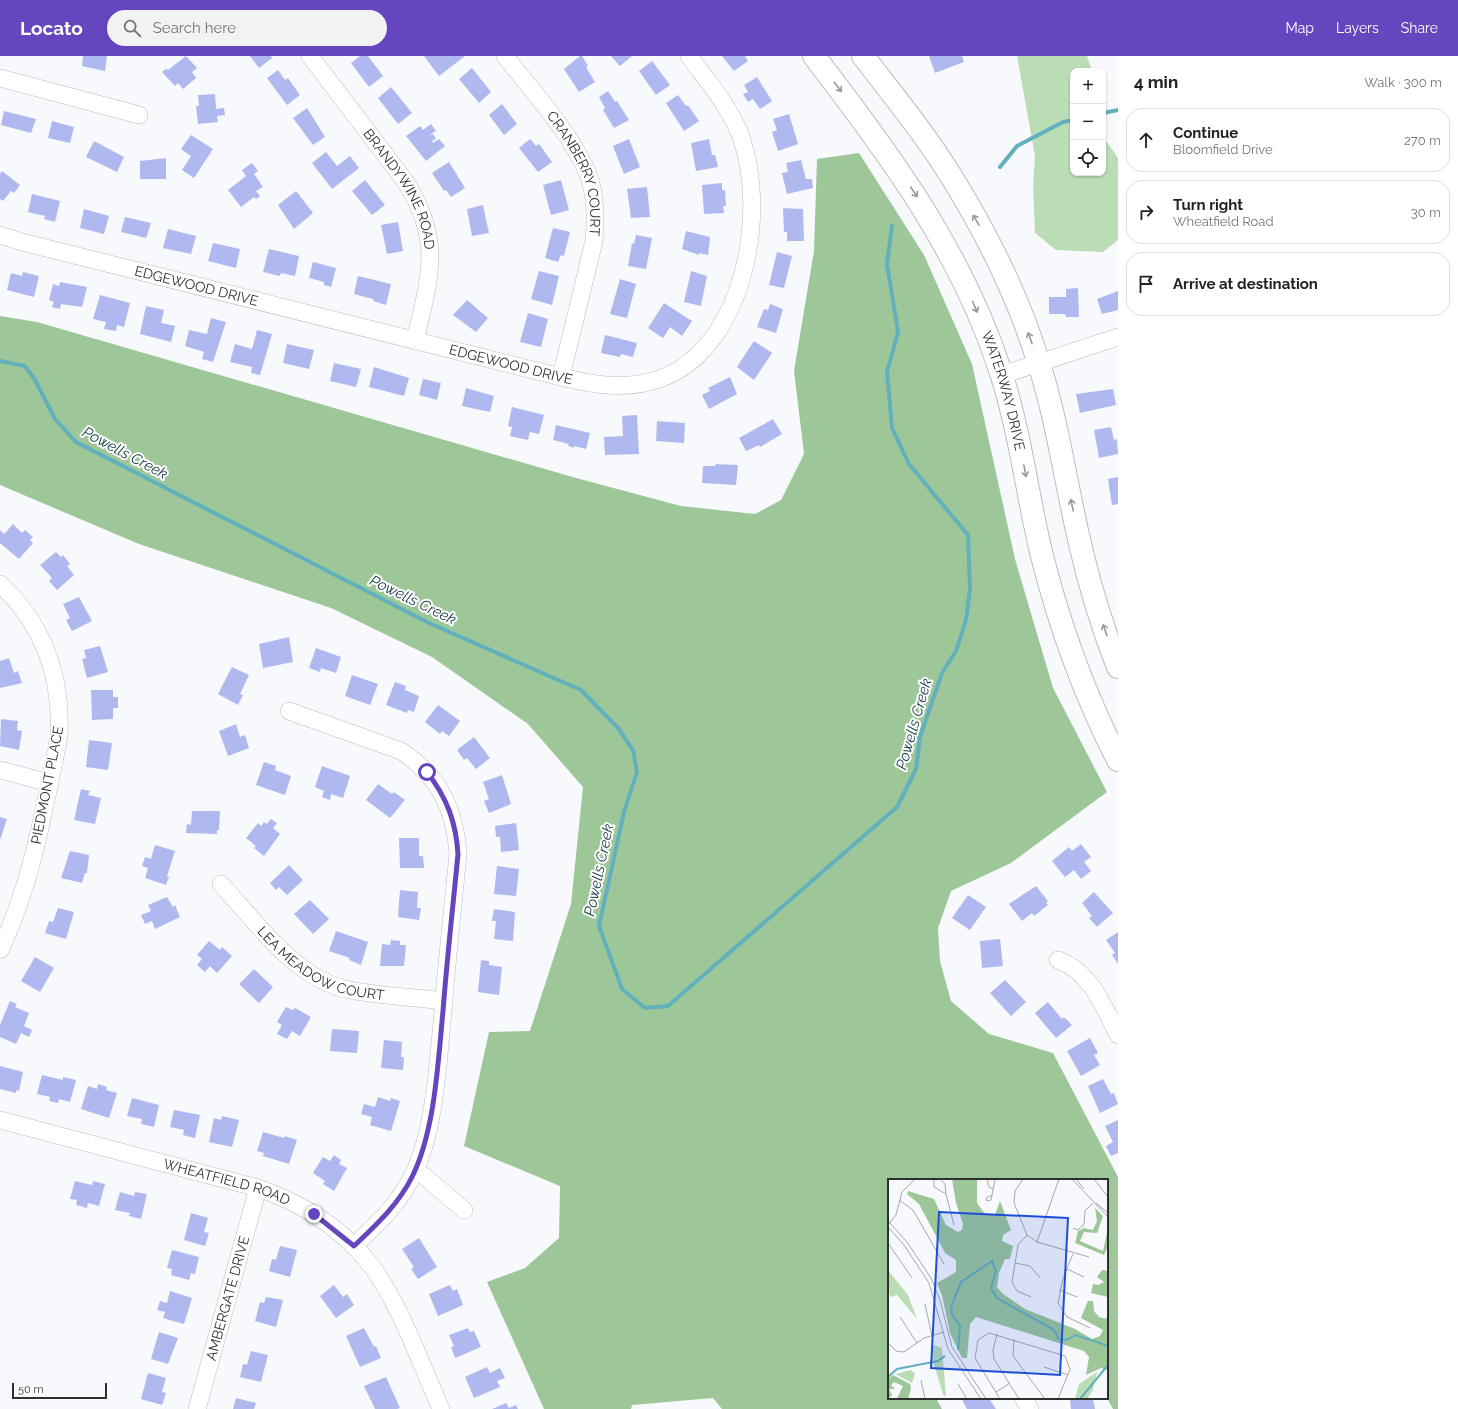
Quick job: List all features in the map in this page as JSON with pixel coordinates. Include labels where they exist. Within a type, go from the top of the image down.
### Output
[{"type":"main road","name":"WATERWAY DRIVE","points":[[814,56],[895,164],[942,238],[967,289],[992,347],[1002,375],[1018,436],[1041,550],[1069,648],[1086,693],[1118,760]]},
{"type":"main road","points":[[863,56],[918,128],[950,175],[980,225],[1006,279],[1039,363],[1054,418],[1078,536],[1096,603],[1118,667]]},
{"type":"street","name":"BRANDYWINE ROAD","points":[[310,56],[406,181],[424,216],[430,239],[430,278],[415,341]]},
{"type":"street","name":"CRANBERRY COURT","points":[[505,56],[573,145],[588,175],[594,200],[596,221],[594,241],[561,376]]},
{"type":"street","name":"EDGEWOOD DRIVE","points":[[0,235],[30,244],[415,341],[598,385],[618,386],[638,384],[661,378],[686,365],[701,352],[715,336],[732,304],[743,272],[748,242],[751,184],[741,137],[729,110],[689,56]]},
{"type":"street","points":[[0,78],[139,114]]},
{"type":"street","points":[[1002,375],[1118,337]]},
{"type":"street","name":"PIEDMONT PLACE","points":[[0,584],[20,606],[34,626],[47,651],[59,693],[60,715],[59,737],[50,783],[24,894],[13,923],[0,950]]},
{"type":"street","points":[[289,711],[401,751],[427,772],[447,803],[457,835],[458,854],[437,1070],[431,1113],[421,1156],[401,1196],[388,1214],[354,1246]]},
{"type":"street","points":[[0,770],[50,783]]},
{"type":"street","name":"LEA MEADOW COURT","points":[[221,884],[298,966],[331,985],[350,990],[444,1001]]},
{"type":"street","points":[[1058,960],[1076,969],[1090,982],[1118,1035]]},
{"type":"street","name":"WHEATFIELD ROAD","points":[[0,1120],[258,1188],[290,1200],[314,1214],[354,1246],[367,1260],[389,1296],[441,1409]]},
{"type":"street","points":[[414,1172],[424,1176],[464,1210]]},
{"type":"street","name":"AMBERGATE DRIVE","points":[[197,1409],[258,1188]]},
{"type":"street","points":[[1024,1399],[1030,1409]]},
{"type":"green space","points":[[1017,56],[1087,56],[1091,68],[1070,68],[1070,176],[1106,176],[1106,141],[1118,158],[1118,240],[1103,252],[1056,250],[1035,233],[1033,185],[1035,156]]},
{"type":"green space","points":[[859,153],[924,255],[972,364],[1015,559],[1053,688],[1107,792],[1011,863],[951,891],[938,928],[940,961],[951,1001],[989,1034],[1053,1053],[1118,1177],[1118,1409],[1113,1409],[1108,1399],[1108,1179],[888,1179],[888,1399],[937,1399],[942,1409],[722,1409],[713,1398],[632,1405],[631,1409],[544,1409],[487,1282],[525,1268],[559,1238],[560,1186],[464,1146],[489,1032],[530,1031],[571,904],[583,787],[528,724],[432,657],[331,608],[139,544],[0,485],[0,316],[37,322],[576,478],[681,506],[755,514],[781,500],[804,454],[794,371],[814,251],[817,159]]},
{"type":"building","points":[[83,56],[107,56],[105,71],[82,66]]},
{"type":"building","points":[[186,56],[197,68],[192,72],[196,78],[183,89],[178,83],[175,86],[162,72],[166,69],[168,70]]},
{"type":"building","points":[[250,56],[271,56],[272,58],[259,68]]},
{"type":"building","points":[[360,56],[368,56],[383,76],[369,87],[351,63]]},
{"type":"building","points":[[424,56],[465,56],[439,76]]},
{"type":"building","points":[[582,56],[588,66],[586,67],[595,82],[579,92],[564,69]]},
{"type":"building","points":[[611,56],[632,56],[620,66]]},
{"type":"building","points":[[722,56],[745,56],[748,61],[734,71]]},
{"type":"building","points":[[929,56],[962,56],[964,62],[935,73]]},
{"type":"building","points":[[652,61],[670,85],[656,95],[639,71]]},
{"type":"building","points":[[472,68],[491,92],[479,103],[459,79]]},
{"type":"building","points":[[278,70],[285,80],[288,78],[300,95],[287,105],[267,78]]},
{"type":"building","points":[[757,77],[772,101],[760,109],[753,99],[748,102],[743,94],[748,92],[744,85]]},
{"type":"building","points":[[391,87],[412,113],[398,124],[378,98]]},
{"type":"building","points":[[608,91],[615,102],[617,101],[629,120],[614,128],[603,110],[605,108],[599,97]]},
{"type":"building","points":[[215,94],[216,109],[224,108],[225,115],[217,116],[218,122],[198,124],[196,106],[199,106],[198,95]]},
{"type":"building","points":[[678,95],[686,106],[688,105],[699,121],[684,131],[666,103]]},
{"type":"building","points":[[502,104],[517,124],[504,135],[489,115]]},
{"type":"building","points":[[307,108],[325,137],[313,145],[293,118]]},
{"type":"building","points":[[4,111],[36,119],[31,133],[1,125]]},
{"type":"building","points":[[789,114],[798,144],[778,151],[772,132],[777,130],[773,119]]},
{"type":"building","points":[[52,121],[74,127],[70,143],[48,138]]},
{"type":"building","points":[[431,124],[436,131],[428,136],[433,134],[436,139],[432,141],[433,143],[439,139],[445,146],[426,161],[406,136],[420,126],[423,130]]},
{"type":"building","points":[[191,135],[213,149],[194,178],[182,170],[191,156],[181,149]]},
{"type":"building","points":[[530,139],[536,146],[539,144],[552,162],[538,172],[519,148]]},
{"type":"building","points":[[629,139],[640,167],[624,174],[613,146]]},
{"type":"building","points":[[709,139],[712,155],[715,155],[718,167],[696,171],[691,143]]},
{"type":"building","points":[[94,141],[124,157],[117,172],[86,157]]},
{"type":"building","points":[[326,152],[337,166],[350,156],[359,168],[332,189],[312,163]]},
{"type":"building","points":[[166,158],[166,179],[140,179],[140,161]]},
{"type":"building","points":[[801,160],[806,179],[812,179],[813,188],[787,194],[782,173],[788,172],[786,163]]},
{"type":"building","points":[[449,162],[465,188],[451,197],[446,190],[444,191],[432,173]]},
{"type":"building","points":[[252,163],[258,171],[254,174],[263,187],[256,191],[260,196],[256,199],[254,197],[241,207],[228,190],[246,176],[242,170]]},
{"type":"building","points":[[2,171],[20,185],[14,193],[11,191],[3,201],[0,199],[0,174]]},
{"type":"building","points":[[365,180],[385,205],[372,215],[352,191]]},
{"type":"building","points":[[561,180],[569,210],[551,215],[543,185]]},
{"type":"building","points":[[722,183],[722,190],[725,190],[726,206],[723,206],[724,213],[704,214],[702,185]]},
{"type":"building","points":[[647,187],[650,217],[631,218],[627,189]]},
{"type":"building","points":[[296,191],[313,213],[294,229],[278,205]]},
{"type":"building","points":[[32,194],[60,201],[55,222],[44,219],[45,216],[28,212]]},
{"type":"building","points":[[483,205],[489,233],[472,236],[467,209]]},
{"type":"building","points":[[783,208],[803,209],[804,241],[787,241],[787,232],[784,232]]},
{"type":"building","points":[[84,209],[109,216],[104,234],[80,228]]},
{"type":"building","points":[[125,217],[151,223],[146,238],[121,232]]},
{"type":"building","points":[[398,222],[403,251],[387,254],[381,225]]},
{"type":"building","points":[[553,228],[570,232],[564,256],[561,255],[558,262],[545,258]]},
{"type":"building","points":[[168,229],[196,236],[191,254],[163,248]]},
{"type":"building","points":[[686,231],[710,237],[708,255],[699,253],[699,255],[682,249]]},
{"type":"building","points":[[636,235],[652,238],[646,269],[628,266],[632,243],[634,244]]},
{"type":"building","points":[[213,243],[240,249],[236,268],[208,261]]},
{"type":"building","points":[[269,249],[299,256],[295,276],[281,273],[280,276],[263,272]]},
{"type":"building","points":[[777,252],[792,256],[784,288],[769,285]]},
{"type":"building","points":[[313,262],[336,268],[331,287],[324,285],[324,282],[309,278]]},
{"type":"building","points":[[539,271],[559,276],[552,305],[531,299]]},
{"type":"building","points":[[691,271],[707,276],[701,306],[684,302]]},
{"type":"building","points":[[23,272],[39,276],[34,297],[7,290],[11,273],[22,276]]},
{"type":"building","points":[[358,276],[391,284],[386,305],[373,301],[373,299],[354,294]]},
{"type":"building","points":[[620,279],[636,284],[627,318],[610,314]]},
{"type":"building","points":[[60,282],[87,287],[82,307],[61,304],[60,309],[52,307],[54,302],[49,300],[53,284],[59,286]]},
{"type":"building","points":[[1078,288],[1079,317],[1066,317],[1065,314],[1049,314],[1049,297],[1066,297],[1066,289]]},
{"type":"building","points":[[1118,291],[1118,310],[1102,314],[1097,299]]},
{"type":"building","points":[[100,295],[130,303],[124,327],[117,325],[116,331],[104,329],[106,322],[93,319]]},
{"type":"building","points":[[467,300],[488,318],[476,332],[453,315]]},
{"type":"building","points":[[664,303],[692,321],[682,336],[670,327],[663,338],[648,328]]},
{"type":"building","points":[[770,304],[783,309],[776,333],[757,327],[764,309],[768,310]]},
{"type":"building","points":[[146,306],[164,310],[161,323],[175,326],[171,342],[140,334]]},
{"type":"building","points":[[528,313],[548,319],[541,347],[520,342]]},
{"type":"building","points":[[211,318],[226,322],[213,362],[202,359],[204,352],[185,346],[189,330],[207,334]]},
{"type":"building","points":[[257,330],[272,334],[260,375],[251,373],[252,367],[230,362],[235,344],[252,349]]},
{"type":"building","points":[[605,335],[637,343],[633,357],[621,354],[620,357],[601,353]]},
{"type":"building","points":[[754,341],[772,353],[754,380],[737,367]]},
{"type":"building","points":[[287,344],[314,350],[309,369],[283,363]]},
{"type":"building","points":[[334,363],[361,369],[356,387],[330,381]]},
{"type":"building","points":[[374,367],[409,378],[404,396],[369,387]]},
{"type":"building","points":[[730,377],[737,394],[709,409],[702,395],[710,391],[708,388]]},
{"type":"building","points":[[423,379],[441,383],[437,400],[419,395]]},
{"type":"building","points":[[466,388],[494,396],[490,412],[462,406]]},
{"type":"building","points":[[1113,389],[1116,405],[1080,413],[1076,394]]},
{"type":"building","points":[[512,407],[544,415],[539,434],[530,432],[528,440],[510,436],[512,427],[508,426]]},
{"type":"building","points":[[637,415],[639,454],[605,455],[604,437],[623,436],[622,416]]},
{"type":"building","points":[[773,419],[782,434],[760,447],[759,445],[746,451],[739,438]]},
{"type":"building","points":[[657,421],[685,423],[684,443],[656,441]]},
{"type":"building","points":[[556,425],[590,433],[586,449],[574,446],[574,448],[568,446],[569,444],[553,440]]},
{"type":"building","points":[[1111,427],[1114,440],[1117,439],[1118,454],[1099,458],[1094,430]]},
{"type":"building","points":[[715,464],[738,465],[736,485],[702,483],[703,466],[716,466]]},
{"type":"building","points":[[1118,477],[1118,504],[1112,505],[1108,479]]},
{"type":"building","points":[[13,524],[22,533],[25,530],[33,537],[30,540],[33,543],[19,559],[0,543],[0,530],[4,534]]},
{"type":"building","points":[[56,552],[61,557],[63,555],[70,564],[67,566],[74,575],[57,590],[49,581],[52,578],[40,565]]},
{"type":"building","points":[[79,597],[92,621],[72,631],[66,620],[70,618],[63,604]]},
{"type":"building","points":[[289,637],[293,662],[263,668],[259,644]]},
{"type":"building","points":[[100,646],[108,672],[87,678],[82,659],[86,658],[84,650]]},
{"type":"building","points":[[316,648],[341,657],[336,673],[321,668],[320,672],[309,668]]},
{"type":"building","points":[[9,658],[14,673],[18,671],[22,683],[0,688],[0,661]]},
{"type":"building","points":[[232,667],[249,675],[240,694],[243,695],[238,705],[218,694]]},
{"type":"building","points":[[352,675],[378,684],[370,705],[345,696]]},
{"type":"building","points":[[395,682],[406,686],[405,690],[419,696],[414,712],[408,710],[407,713],[386,705]]},
{"type":"building","points":[[91,690],[113,690],[113,697],[118,697],[118,708],[113,708],[113,719],[92,720]]},
{"type":"building","points":[[438,705],[460,721],[449,736],[442,731],[440,734],[425,722]]},
{"type":"building","points":[[1,719],[18,721],[17,730],[22,731],[19,750],[0,746]]},
{"type":"building","points":[[236,724],[240,737],[245,735],[249,748],[228,756],[219,731]]},
{"type":"building","points":[[474,737],[490,758],[476,769],[467,758],[464,760],[457,750]]},
{"type":"building","points":[[89,740],[112,743],[108,770],[86,767]]},
{"type":"building","points":[[264,762],[276,766],[275,770],[291,776],[285,795],[256,785]]},
{"type":"building","points":[[322,766],[350,776],[343,798],[331,794],[330,800],[322,797],[324,791],[315,787]]},
{"type":"building","points":[[502,775],[511,804],[489,813],[484,801],[489,799],[483,782]]},
{"type":"building","points":[[378,784],[392,794],[394,792],[405,800],[390,818],[366,800]]},
{"type":"building","points":[[81,789],[90,791],[88,795],[101,798],[95,824],[74,820]]},
{"type":"building","points":[[192,811],[220,811],[219,830],[217,830],[217,834],[186,833],[187,824],[191,825]]},
{"type":"building","points":[[0,817],[7,819],[0,840]]},
{"type":"building","points":[[271,819],[277,823],[273,828],[280,834],[264,856],[254,848],[256,846],[246,838],[258,823],[261,826],[264,822],[267,824]]},
{"type":"building","points":[[516,823],[519,850],[501,852],[500,837],[496,837],[495,826]]},
{"type":"building","points":[[399,838],[419,838],[419,856],[423,856],[424,868],[400,868]]},
{"type":"building","points":[[1081,844],[1091,857],[1084,862],[1091,871],[1081,879],[1074,870],[1065,877],[1052,861],[1069,847],[1072,851]]},
{"type":"building","points":[[155,845],[175,851],[167,876],[169,877],[166,885],[145,878],[148,868],[142,866],[145,857],[151,859]]},
{"type":"building","points":[[70,851],[89,855],[87,873],[85,873],[82,883],[61,878]]},
{"type":"building","points":[[289,865],[303,880],[287,895],[279,887],[276,890],[270,883]]},
{"type":"building","points":[[497,866],[519,869],[516,896],[494,894]]},
{"type":"building","points":[[1036,886],[1048,901],[1046,903],[1048,905],[1034,916],[1032,913],[1022,921],[1009,904]]},
{"type":"building","points":[[400,890],[418,892],[417,908],[421,908],[419,920],[398,917]]},
{"type":"building","points":[[1094,892],[1113,913],[1097,927],[1089,918],[1092,916],[1082,903]]},
{"type":"building","points":[[968,895],[986,907],[970,930],[952,918]]},
{"type":"building","points":[[167,897],[173,907],[175,905],[180,917],[155,929],[152,921],[145,924],[141,915],[151,911],[148,905]]},
{"type":"building","points":[[310,900],[329,919],[313,934],[294,914]]},
{"type":"building","points":[[58,908],[74,912],[66,939],[45,933],[49,921],[53,922]]},
{"type":"building","points":[[494,909],[515,912],[513,941],[494,939],[496,921],[492,921]]},
{"type":"building","points":[[336,931],[368,942],[361,965],[349,960],[350,958],[329,951]]},
{"type":"building","points":[[1118,932],[1118,964],[1112,955],[1115,953],[1106,940]]},
{"type":"building","points":[[1000,939],[1003,966],[982,968],[980,941]]},
{"type":"building","points":[[391,940],[400,941],[400,945],[406,945],[404,966],[380,966],[382,944],[390,945]]},
{"type":"building","points":[[209,941],[220,950],[222,947],[232,956],[217,973],[210,966],[205,972],[197,965],[202,959],[197,955]]},
{"type":"building","points":[[35,957],[54,968],[40,992],[21,981]]},
{"type":"building","points":[[481,960],[489,961],[489,965],[502,967],[499,995],[478,992]]},
{"type":"building","points":[[254,969],[273,987],[259,1003],[239,984]]},
{"type":"building","points":[[1005,980],[1026,1002],[1011,1016],[990,993]]},
{"type":"building","points":[[10,1001],[17,1004],[15,1007],[29,1013],[24,1026],[32,1030],[29,1037],[21,1033],[16,1044],[0,1037],[0,1025]]},
{"type":"building","points":[[1048,1002],[1062,1019],[1064,1017],[1072,1025],[1056,1038],[1035,1013]]},
{"type":"building","points":[[286,1007],[293,1010],[295,1008],[311,1017],[300,1036],[292,1031],[287,1039],[277,1034],[282,1025],[277,1022]]},
{"type":"building","points":[[332,1029],[359,1031],[357,1053],[330,1051]]},
{"type":"building","points":[[1090,1038],[1098,1053],[1094,1055],[1100,1065],[1081,1076],[1067,1051]]},
{"type":"building","points":[[384,1040],[402,1042],[401,1057],[404,1057],[403,1070],[381,1068]]},
{"type":"building","points":[[0,1066],[23,1072],[19,1091],[16,1090],[16,1093],[0,1089]]},
{"type":"building","points":[[42,1075],[63,1080],[63,1077],[76,1080],[70,1102],[59,1099],[58,1103],[49,1101],[50,1097],[37,1094]]},
{"type":"building","points":[[1103,1079],[1111,1094],[1114,1093],[1118,1104],[1100,1113],[1088,1086]]},
{"type":"building","points":[[98,1084],[107,1087],[106,1090],[117,1093],[109,1118],[81,1109],[88,1086],[97,1089]]},
{"type":"building","points":[[378,1097],[390,1101],[391,1098],[400,1101],[391,1131],[370,1125],[372,1117],[361,1114],[364,1104],[375,1107]]},
{"type":"building","points":[[132,1098],[159,1105],[154,1127],[141,1124],[142,1119],[127,1116]]},
{"type":"building","points":[[174,1110],[200,1115],[195,1138],[183,1135],[184,1130],[170,1127]]},
{"type":"building","points":[[222,1116],[239,1120],[232,1147],[209,1142],[214,1118],[221,1120]]},
{"type":"building","points":[[1118,1120],[1118,1153],[1111,1156],[1106,1146],[1113,1142],[1105,1126]]},
{"type":"building","points":[[263,1132],[297,1140],[289,1164],[263,1156],[264,1153],[257,1151]]},
{"type":"building","points":[[334,1155],[341,1160],[339,1164],[347,1168],[334,1191],[323,1184],[325,1181],[313,1173],[323,1157],[330,1161]]},
{"type":"building","points":[[75,1181],[92,1185],[93,1181],[105,1184],[99,1206],[88,1203],[87,1208],[76,1205],[77,1200],[70,1199]]},
{"type":"building","points":[[120,1192],[134,1196],[135,1192],[147,1194],[141,1219],[129,1216],[130,1213],[115,1210]]},
{"type":"building","points":[[191,1213],[208,1218],[204,1232],[209,1233],[205,1246],[184,1240]]},
{"type":"building","points":[[419,1238],[437,1267],[418,1279],[411,1269],[414,1267],[402,1249]]},
{"type":"building","points":[[280,1246],[297,1250],[290,1277],[269,1271],[272,1259],[276,1260]]},
{"type":"building","points":[[172,1250],[199,1257],[195,1274],[191,1273],[189,1280],[171,1275],[172,1269],[167,1268]]},
{"type":"building","points":[[334,1285],[343,1297],[347,1294],[354,1305],[336,1318],[320,1296]]},
{"type":"building","points":[[450,1285],[453,1291],[457,1289],[463,1305],[438,1316],[429,1294]]},
{"type":"building","points":[[170,1291],[192,1298],[184,1324],[163,1318],[165,1312],[157,1310],[160,1301],[167,1303]]},
{"type":"building","points":[[266,1297],[283,1300],[276,1327],[255,1321],[260,1302],[264,1303]]},
{"type":"building","points":[[364,1328],[374,1347],[376,1346],[381,1358],[360,1367],[346,1336]]},
{"type":"building","points":[[468,1328],[470,1332],[474,1331],[481,1347],[455,1358],[451,1347],[454,1346],[449,1335]]},
{"type":"building","points":[[159,1332],[178,1338],[168,1364],[151,1359]]},
{"type":"building","points":[[251,1351],[268,1355],[261,1382],[240,1377],[243,1364],[247,1365]]},
{"type":"building","points":[[487,1367],[490,1373],[500,1368],[505,1378],[497,1381],[500,1387],[474,1398],[465,1377]]},
{"type":"building","points":[[148,1373],[166,1378],[162,1392],[166,1393],[162,1405],[141,1399]]},
{"type":"building","points":[[386,1377],[400,1408],[375,1409],[364,1386]]},
{"type":"building","points":[[236,1398],[256,1403],[254,1409],[233,1409]]},
{"type":"building","points":[[962,1399],[990,1399],[996,1409],[967,1409]]},
{"type":"building","points":[[1093,1399],[1095,1409],[1071,1409],[1070,1400]]},
{"type":"building","points":[[506,1403],[509,1408],[516,1405],[518,1409],[492,1409]]},
{"type":"waterway","name":"Powells Creek","points":[[1106,112],[1118,110]]},
{"type":"waterway","name":"Powells Creek","points":[[1000,167],[1017,146],[1063,122],[1070,121]]},
{"type":"waterway","name":"Powells Creek","points":[[0,361],[25,366],[35,380],[55,419],[76,442],[429,623],[581,690],[618,728],[633,750],[637,772],[624,812],[599,926],[622,989],[645,1008],[668,1006],[897,807],[916,769],[920,737],[942,673],[956,651],[966,620],[970,589],[968,535],[909,464],[892,428],[887,372],[898,332],[887,264],[892,226]]},
{"type":"route","points":[[314,1214],[336,1230],[354,1246],[388,1214],[412,1177],[421,1156],[431,1113],[437,1070],[458,854],[457,835],[453,817],[438,787],[427,772]]}]
